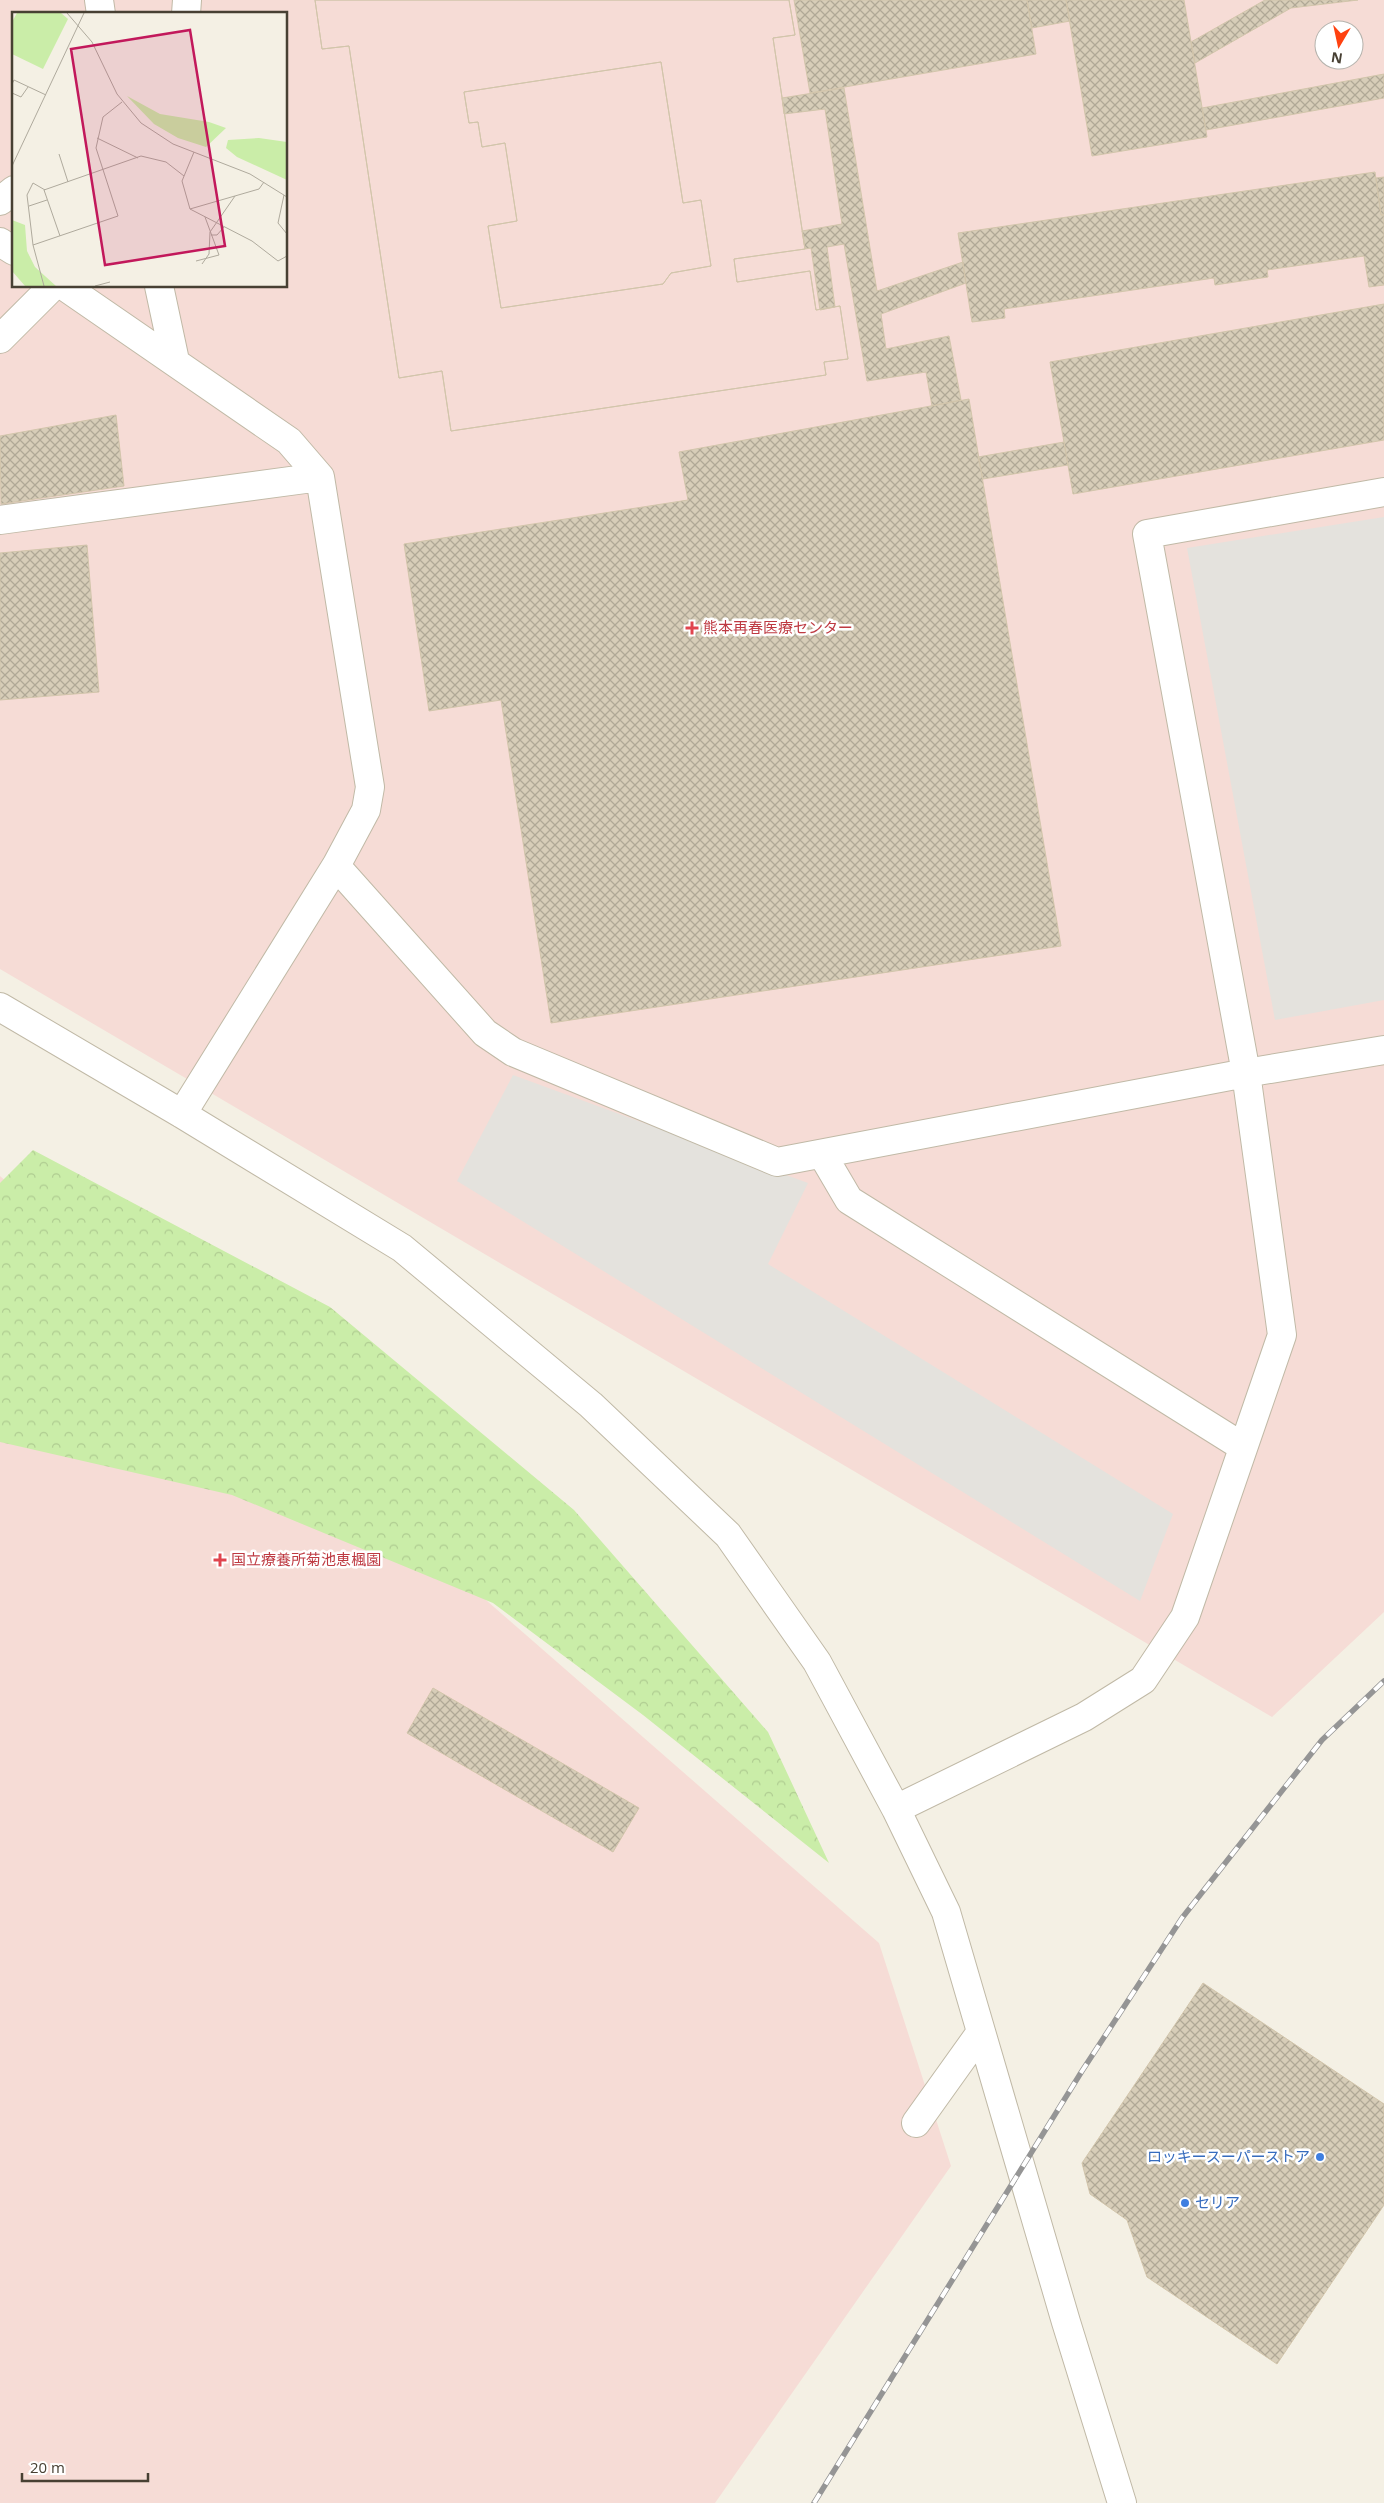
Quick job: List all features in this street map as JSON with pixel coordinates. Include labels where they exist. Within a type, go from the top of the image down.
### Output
[{"type":"street","points":[[0,201],[12,192]]},
{"type":"street","points":[[0,242],[12,250]]},
{"type":"street","points":[[0,339],[51,288]]},
{"type":"street","points":[[67,288],[289,441],[320,477],[370,787],[366,810],[336,866],[182,1114]]},
{"type":"street","points":[[160,288],[175,361]]},
{"type":"street","points":[[0,520],[320,477]]},
{"type":"street","points":[[896,1809],[1084,1718],[1143,1680],[1185,1617],[1282,1335],[1246,1073],[1147,534],[1384,492]]},
{"type":"street","points":[[336,866],[485,1033],[513,1052],[777,1162],[1246,1073],[1384,1050]]},
{"type":"street","points":[[0,1007],[182,1114],[402,1248],[591,1405],[728,1535],[817,1662],[896,1809],[946,1912],[1122,2503]]},
{"type":"street","points":[[822,1154],[849,1200],[1243,1447]]},
{"type":"street","points":[[916,2123],[981,2032]]},
{"type":"shaded area","name":"熊本再春医療センター","points":[[0,0],[1384,0],[1384,1612],[1272,1717],[0,969]]},
{"type":"shaded area","points":[[1384,517],[1384,1000],[1275,1020],[1187,548]]},
{"type":"shaded area","points":[[513,1075],[808,1183],[768,1264],[1173,1514],[1140,1601],[457,1181]]},
{"type":"shaded area","name":"国立療養所菊池恵楓園","points":[[0,1176],[879,1943],[951,2166],[715,2503],[0,2503]]},
{"type":"green space","points":[[33,1150],[330,1307],[574,1510],[768,1732],[829,1863],[643,1715],[493,1603],[232,1495],[0,1442],[0,1183]]},
{"type":"building","points":[[315,0],[789,0],[795,35],[773,38],[805,249],[734,259],[737,282],[810,271],[816,310],[840,306],[848,359],[824,362],[826,375],[451,431],[442,371],[399,378],[349,46],[322,49]],"holes":[[[661,62],[683,203],[701,200],[711,266],[671,273],[663,284],[501,308],[488,226],[517,221],[505,143],[482,147],[478,122],[469,123],[464,92]]]},
{"type":"building","points":[[315,0],[789,0],[795,35],[773,38],[805,249],[734,259],[737,282],[810,271],[816,310],[840,306],[848,359],[824,362],[826,375],[451,431],[442,371],[399,378],[349,46],[322,49]]},
{"type":"building","points":[[794,0],[1027,0],[1036,54],[810,93]]},
{"type":"building","points":[[1027,0],[1066,0],[1070,21],[1032,28]]},
{"type":"building","points":[[1066,0],[1184,0],[1207,137],[1092,156]]},
{"type":"building","points":[[1265,0],[1358,0],[1291,8],[1195,63],[1191,42]]},
{"type":"building","points":[[661,62],[683,203],[701,200],[711,266],[671,273],[663,284],[501,308],[488,226],[517,221],[505,143],[482,147],[478,122],[469,123],[464,92]]},
{"type":"building","points":[[1384,74],[1384,98],[1206,130],[1202,108]]},
{"type":"building","points":[[844,88],[877,291],[963,262],[966,283],[881,314],[886,349],[949,336],[961,400],[932,406],[926,372],[867,381],[844,244],[827,247],[835,307],[820,310],[811,248],[805,249],[802,231],[842,224],[825,109],[784,114],[782,98]]},
{"type":"building","points":[[1375,172],[1381,215],[1384,215],[1384,285],[1369,287],[1364,256],[1267,270],[1268,277],[1215,285],[1214,278],[1004,309],[1005,318],[972,322],[958,233]]},
{"type":"building","points":[[1384,177],[1384,215],[1381,215],[1376,178]]},
{"type":"building","points":[[1384,304],[1384,440],[1073,494],[1050,362]]},
{"type":"building","points":[[969,399],[1061,946],[551,1023],[501,700],[429,711],[404,544],[688,500],[679,452]]},
{"type":"building","points":[[116,415],[124,486],[1,504],[0,436]]},
{"type":"building","points":[[1064,442],[1068,465],[983,479],[978,457]]},
{"type":"building","points":[[87,545],[99,692],[0,700],[0,553]]},
{"type":"building","points":[[433,1688],[639,1808],[613,1852],[407,1733]]},
{"type":"building","points":[[1203,1983],[1384,2104],[1384,2205],[1277,2364],[1147,2277],[1127,2220],[1090,2194],[1082,2163]]},
{"type":"railway","points":[[814,2503],[1082,2071],[1182,1918],[1322,1740],[1384,1681]]},
{"type":"place","name":"熊本再春医療センター","points":[[692,628]]},
{"type":"place","name":"国立療養所菊池恵楓園","points":[[220,1560]]},
{"type":"place","name":"ロッキースーパーストア","points":[[1320,2157]]},
{"type":"place","name":"セリア","points":[[1185,2203]]}]
